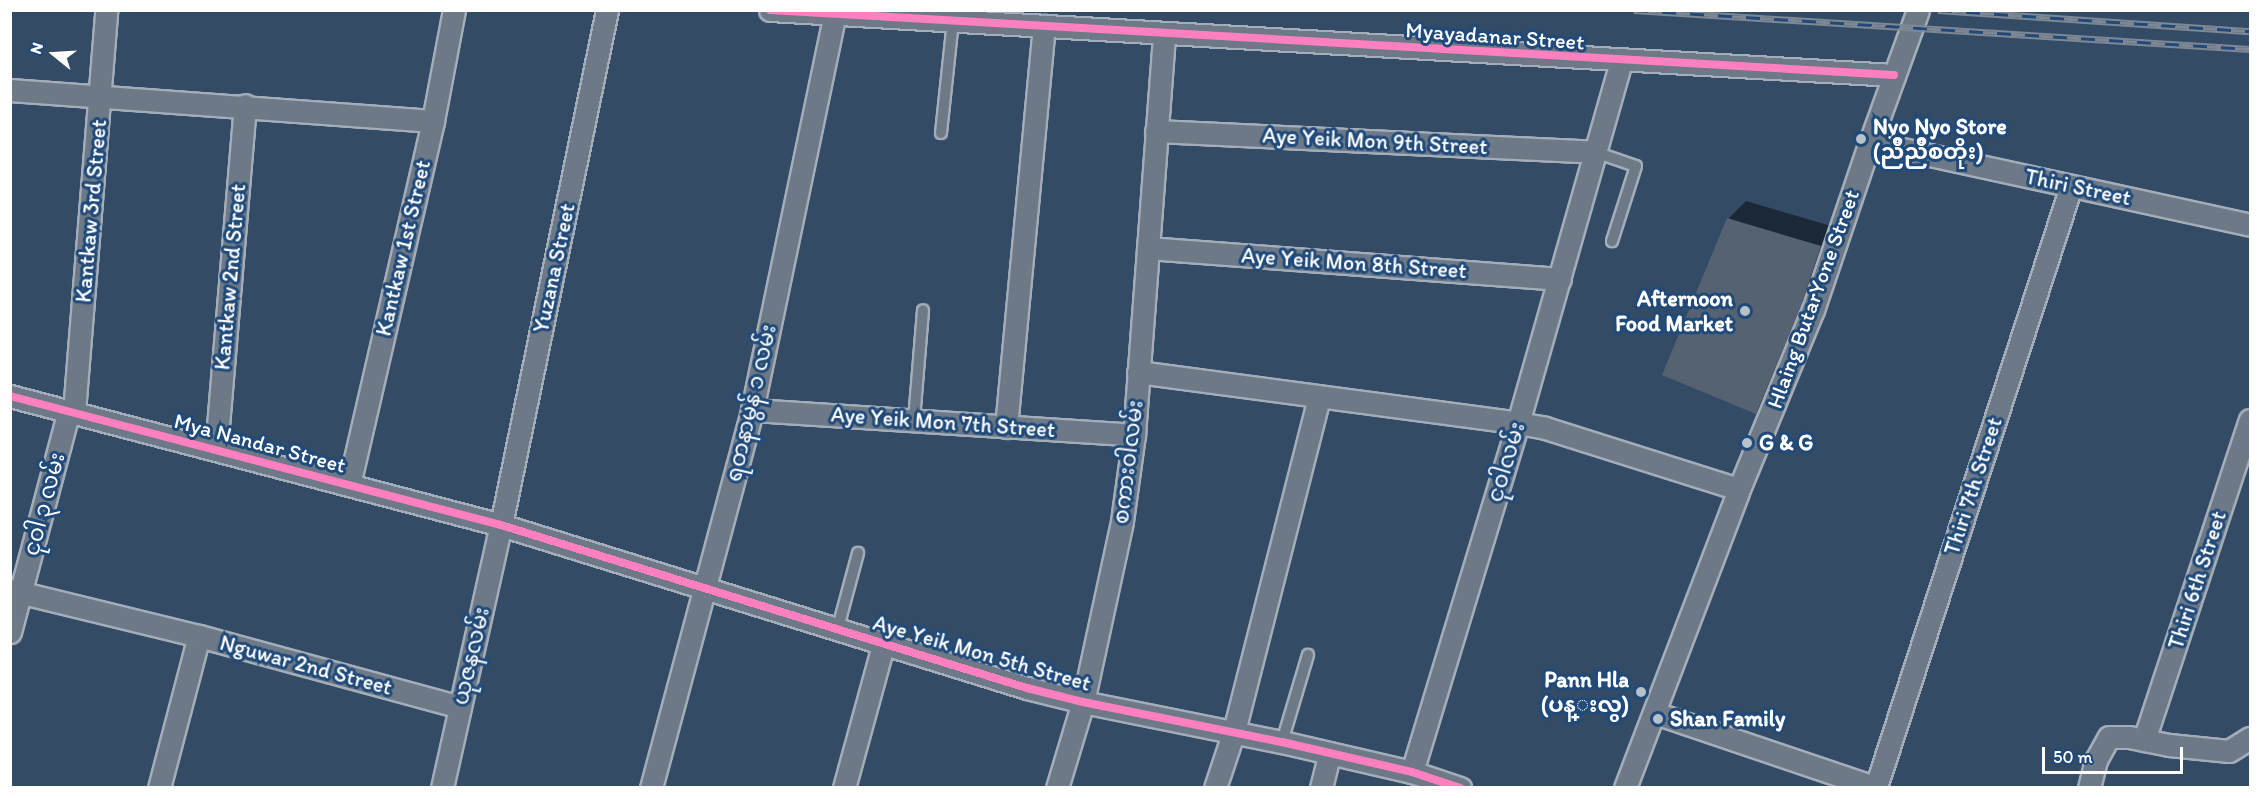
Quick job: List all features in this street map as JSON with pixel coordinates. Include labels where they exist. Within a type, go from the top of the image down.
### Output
[{"type":"street","name":"Kantkaw 3rd Street","points":[[71,411],[101,97],[106,10]]},
{"type":"street","name":"Kantkaw 1st Street","points":[[349,485],[433,121],[454,10]]},
{"type":"street","name":"Yuzana Street","points":[[501,525],[607,10]]},
{"type":"street","name":"Myayadanar Street","points":[[770,10],[1894,75]]},
{"type":"street","name":"Hlaing ButarYone Street","points":[[1625,788],[1656,713],[1739,489],[1814,309],[1870,142],[1918,10]]},
{"type":"street","name":"ရတနာမွန် ၁ လမ်း","points":[[651,788],[752,410],[835,14]]},
{"type":"street","points":[[1006,427],[1044,26]]},
{"type":"street","name":"စကား၀ါလမ်း","points":[[1057,788],[1083,702],[1122,521],[1134,435],[1164,34]]},
{"type":"street","name":"ငုဝါလမ်း","points":[[1412,772],[1518,423],[1621,61]]},
{"type":"street","points":[[10,90],[245,105],[433,121]]},
{"type":"street","name":"Kantkaw 2nd Street","points":[[216,450],[245,105]]},
{"type":"street","name":"Aye Yeik Mon 9th Street","points":[[1156,130],[1595,152]]},
{"type":"street","name":"Thiri Street","points":[[1870,142],[2250,225]]},
{"type":"street","name":"Thiri 7th Street","points":[[1876,787],[2071,186]]},
{"type":"street","name":"Aye Yeik Mon 8th Street","points":[[1148,248],[1560,279]]},
{"type":"street","points":[[1138,372],[1545,428],[1739,489]]},
{"type":"street","name":"Mya Nandar Street","points":[[10,396],[501,525]]},
{"type":"street","points":[[1215,788],[1234,731],[1319,397]]},
{"type":"street","name":"Aye Yeik Mon 7th Street","points":[[752,410],[1134,435]]},
{"type":"street","name":"ငုဝါ ၃ လမ်း","points":[[10,632],[16,591],[71,411]]},
{"type":"street","name":"Thiri 6th Street","points":[[2144,740],[2250,420]]},
{"type":"street","name":"Aye Yeik Mon 5th Street","points":[[501,525],[883,645],[1083,702],[1234,731],[1412,772],[1460,788]]},
{"type":"street","name":"ယုဇနလမ်း","points":[[442,788],[501,525]]},
{"type":"street","points":[[16,591],[199,636]]},
{"type":"street","name":"Nguwar 2nd Street","points":[[159,788],[199,636],[460,707]]},
{"type":"street","points":[[844,788],[883,645]]},
{"type":"street","points":[[1656,713],[1876,787]]},
{"type":"street","points":[[2089,788],[2096,760],[2109,737],[2144,740],[2169,746],[2229,751],[2250,738]]},
{"type":"street","points":[[1321,788],[1330,753]]},
{"type":"lane","points":[[940,133],[953,21]]},
{"type":"lane","points":[[1595,152],[1636,166],[1612,241]]},
{"type":"lane","points":[[914,420],[923,310]]},
{"type":"lane","points":[[837,631],[858,553]]},
{"type":"lane","points":[[1282,742],[1308,655]]},
{"type":"building","name":"Afternoon Food Market","points":[[1727,218],[1821,246],[1801,306],[1756,414],[1662,375]]},
{"type":"railway","points":[[1634,10],[2250,49]]},
{"type":"railway","points":[[1938,10],[2250,31]]},
{"type":"cycle path","points":[[770,10],[1894,75]]},
{"type":"cycle path","points":[[10,396],[501,525],[1027,688],[1412,772],[1460,788]]},
{"type":"place","name":"Nyo Nyo Store (ညိဳညိဳစတိုး)","points":[[1861,139]]},
{"type":"place","name":"Afternoon Food Market","points":[[1745,311]]},
{"type":"place","name":"G & G","points":[[1747,443]]},
{"type":"place","name":"Pann Hla (ပန္းလွ)","points":[[1641,692]]},
{"type":"place","name":"Shan Family","points":[[1658,719]]}]
